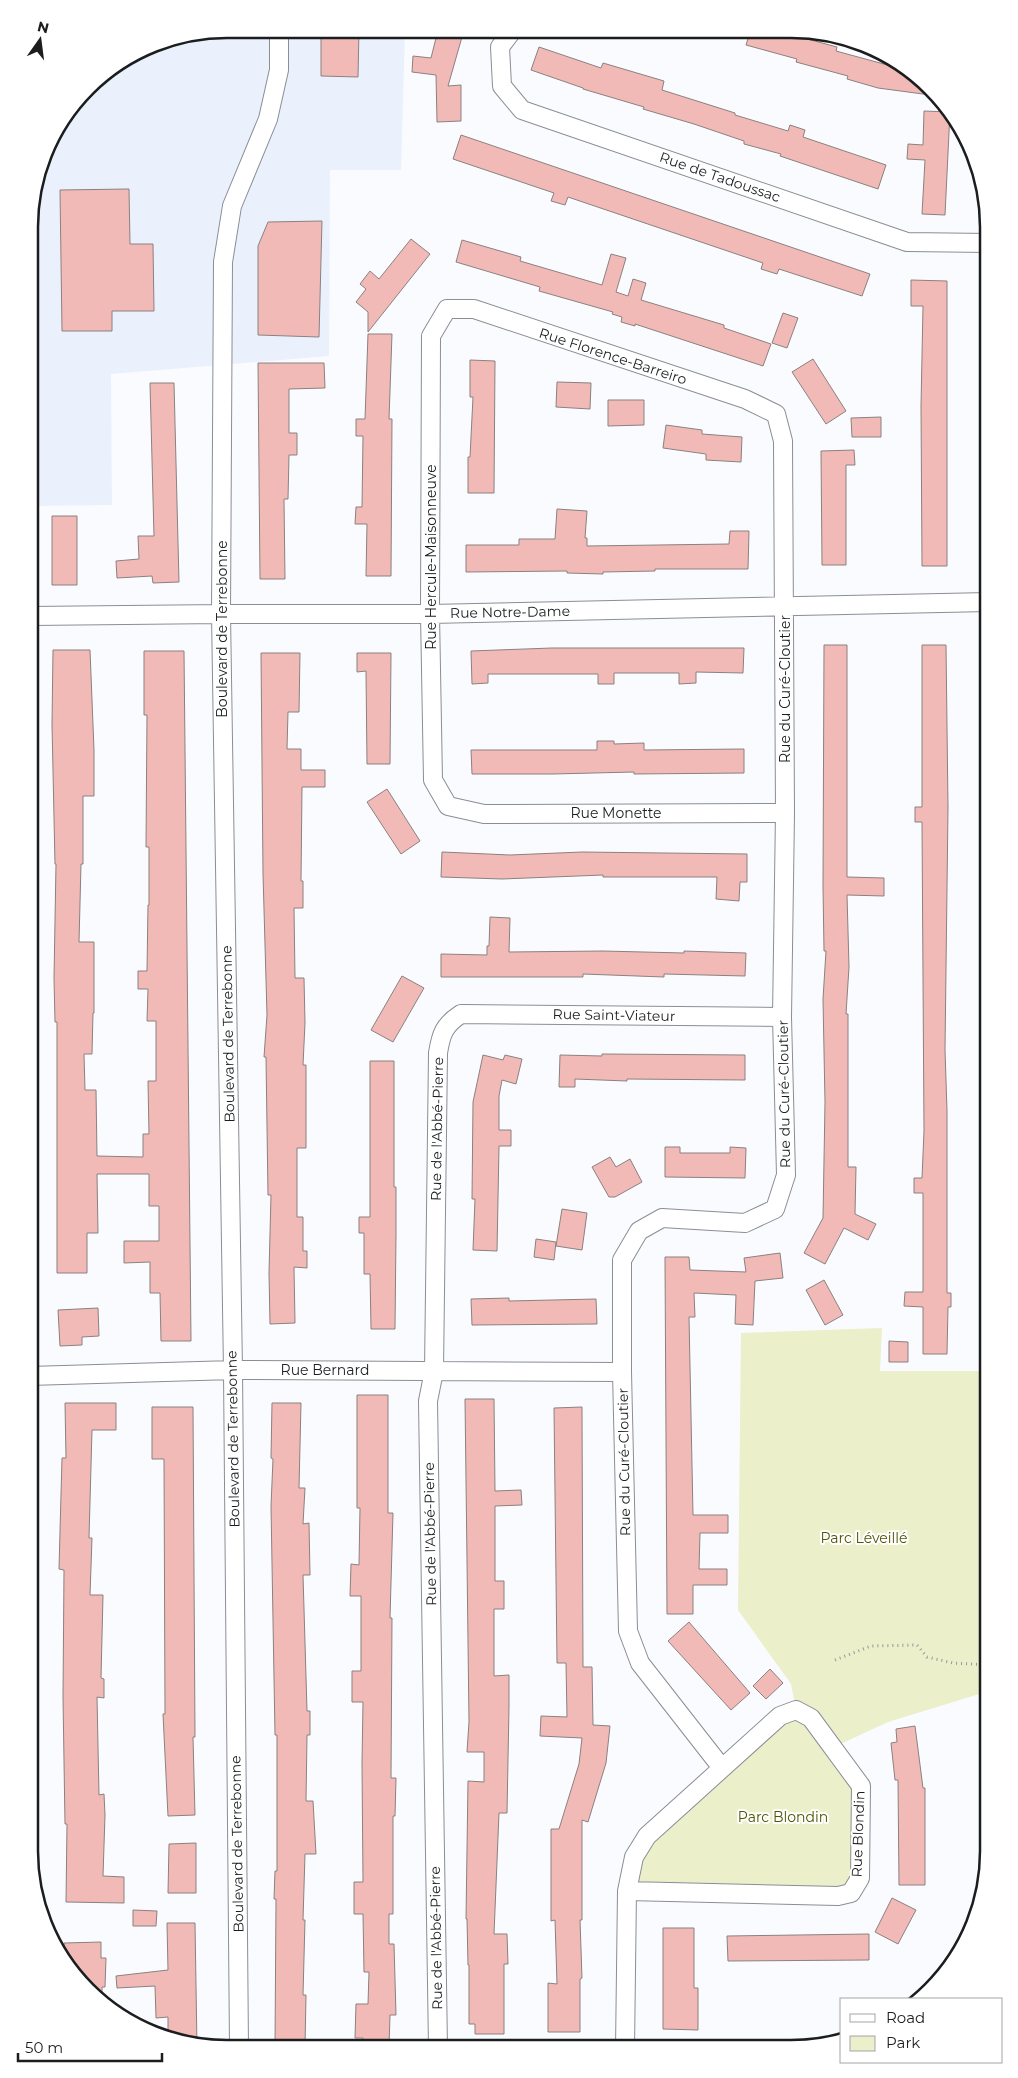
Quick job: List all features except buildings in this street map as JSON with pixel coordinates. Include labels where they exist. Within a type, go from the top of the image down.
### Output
[{"type":"street","name":"Boulevard de Terrebonne","points":[[240,2040],[233,1370],[221,614],[223,262],[232,206],[268,119],[279,70],[279,38]]},
{"type":"street","name":"Rue de Tadoussac","points":[[506,38],[500,47],[502,86],[522,110],[907,242],[980,243]]},
{"type":"street","name":"Rue Florence-Barreiro","points":[[447,309],[474,309],[745,399],[776,414]]},
{"type":"street","name":"Rue Hercule-Maisonneuve","points":[[447,309],[430,336],[430,614],[433,780],[448,806]]},
{"type":"street","name":"Rue du Curé-Cloutier","points":[[722,1768],[640,1663],[628,1631],[622,1372],[622,1260],[639,1230],[662,1218],[745,1223],[775,1209],[786,1175],[782,1017],[785,813],[783,441],[776,414]]},
{"type":"street","name":"Rue Notre-Dame","points":[[38,616],[430,614],[980,602]]},
{"type":"street","name":"Rue Monette","points":[[448,806],[484,814],[785,813]]},
{"type":"street","name":"Rue Saint-Viateur","points":[[449,1022],[461,1014],[782,1017]]},
{"type":"street","name":"Rue de l'Abbé-Pierre","points":[[438,2040],[428,1400],[434,1371],[438,1053],[441,1037],[449,1022]]},
{"type":"street","name":"Rue Bernard","points":[[38,1376],[233,1370],[622,1372]]},
{"type":"street","name":"Rue Blondin","points":[[625,2040],[627,1891],[634,1857],[647,1836],[780,1716],[796,1710],[811,1718],[861,1786],[860,1878],[851,1893],[838,1896],[627,1891]]},
{"type":"path","points":[[836,1660],[871,1646],[917,1645],[927,1657],[953,1663],[980,1664]]},
{"type":"shaded area","points":[[214,38],[405,38],[401,170],[330,170],[329,356],[111,374],[112,505],[38,506],[39,201],[44,177],[52,154],[69,121],[102,84],[121,69],[154,52],[189,41]]},
{"type":"green space","name":"Parc Léveillé","points":[[882,1328],[880,1371],[980,1371],[980,1694],[888,1722],[834,1747],[861,1786],[851,1893],[627,1891],[634,1857],[796,1709],[791,1684],[738,1610],[741,1333]]},
{"type":"park label","name":"Parc Blondin","points":[[783,1817]]}]
